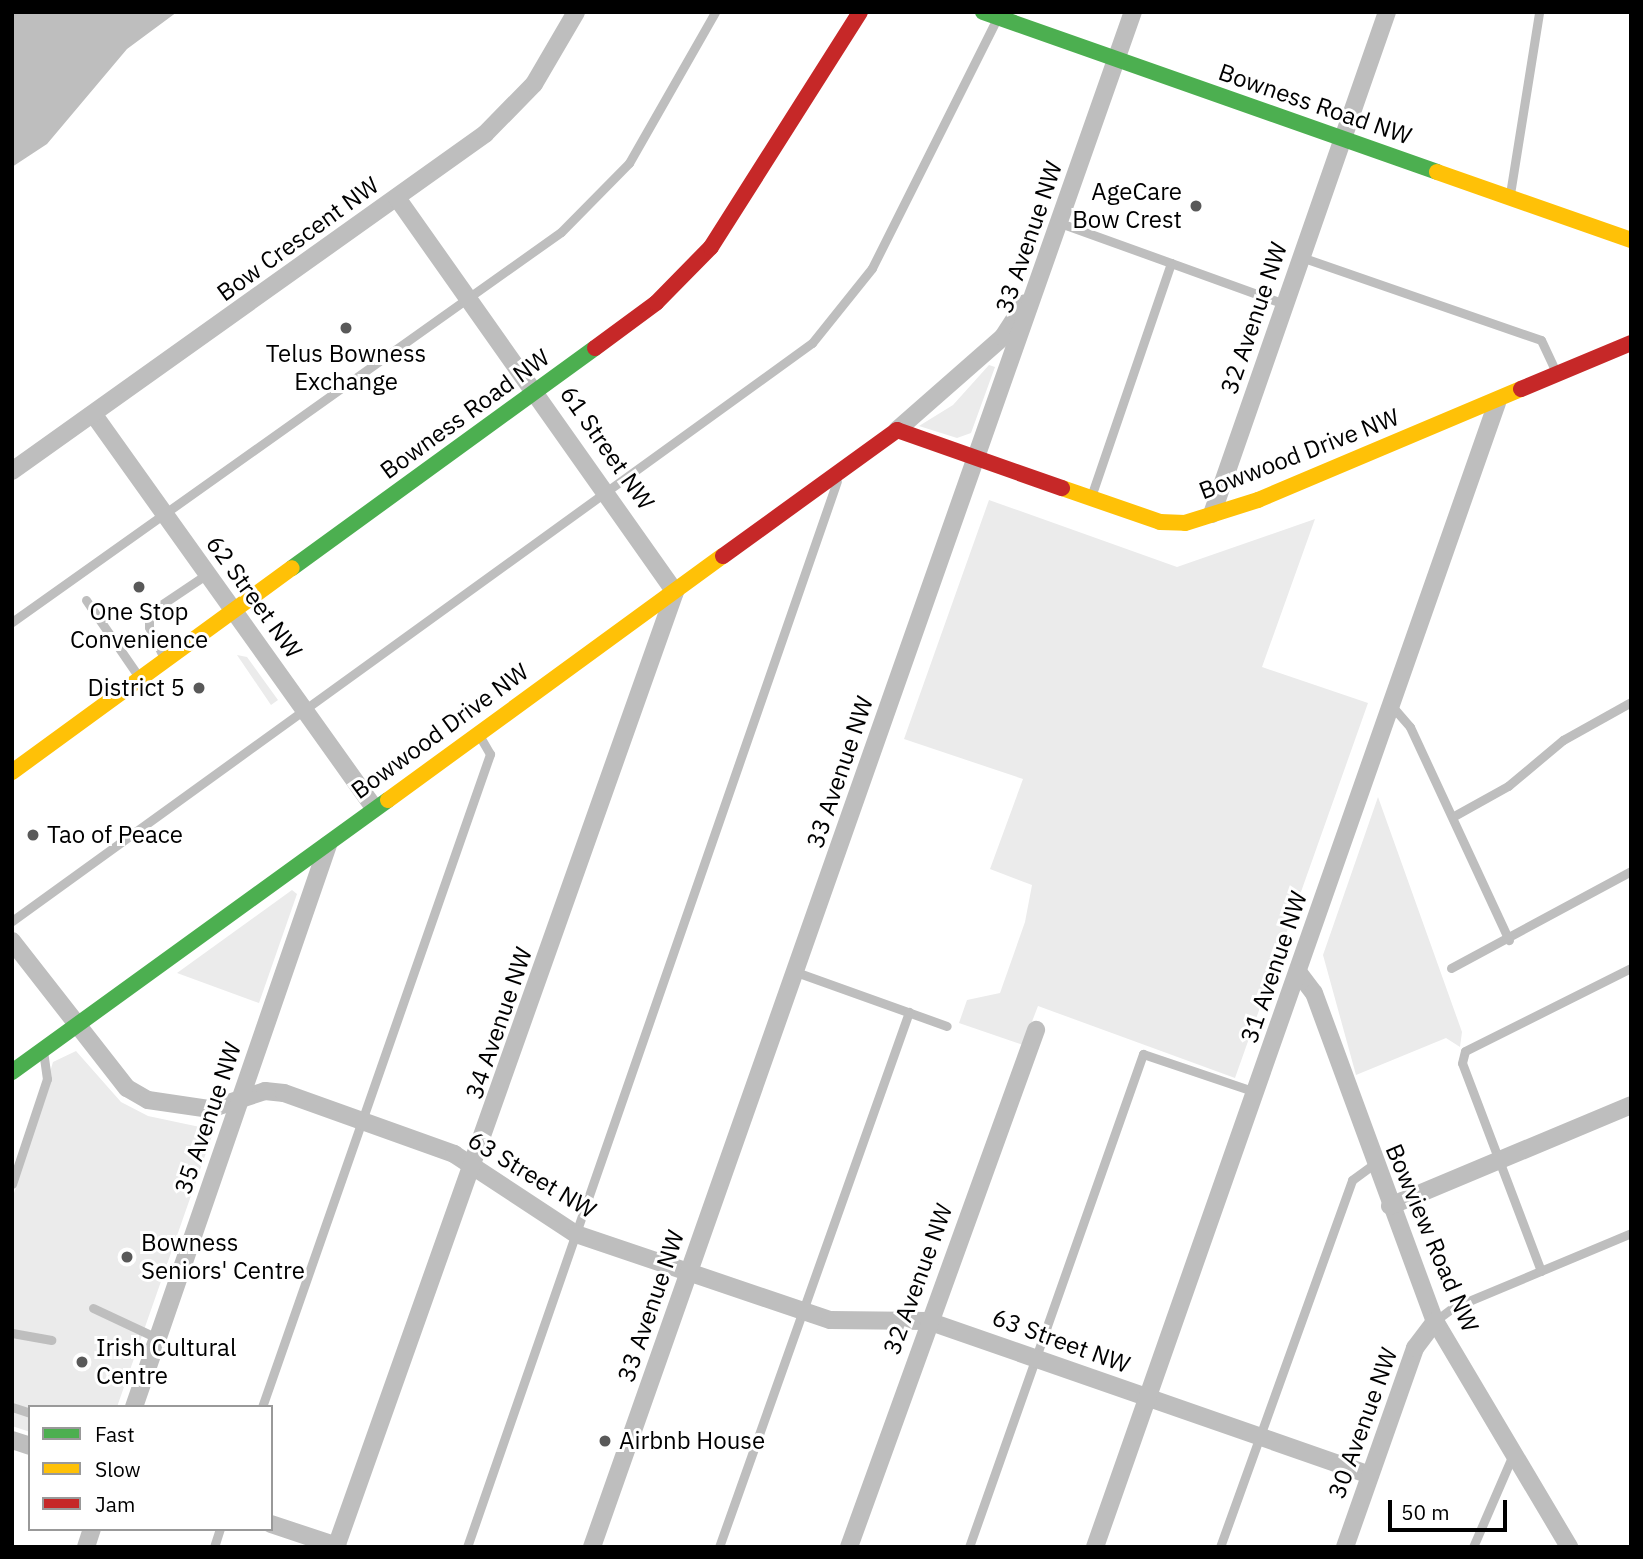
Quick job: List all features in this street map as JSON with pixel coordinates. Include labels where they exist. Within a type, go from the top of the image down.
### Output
[{"type":"street","name":"Bow Crescent NW","points":[[12,471],[397,198],[511,113],[576,12]]},
{"type":"street","name":"Bowness Road NW","points":[[12,772],[232,608],[656,303],[711,247],[860,12]]},
{"type":"street","name":"33 Avenue NW","points":[[592,1547],[1133,12]]},
{"type":"street","name":"32 Avenue NW","points":[[1212,514],[1387,12]]},
{"type":"street","name":"Bowness Road NW","points":[[993,14],[1631,240]]},
{"type":"street","name":"61 Street NW","points":[[397,198],[537,390],[675,592]]},
{"type":"street","name":"Bowwood Drive NW","points":[[12,1072],[328,845],[374,807],[839,476],[897,430],[1003,337],[1042,276]]},
{"type":"street","name":"Bowwood Drive NW","points":[[897,430],[1160,522],[1212,514],[1497,403],[1631,343]]},
{"type":"street","name":"31 Avenue NW","points":[[1095,1547],[1497,403]]},
{"type":"street","name":"62 Street NW","points":[[94,415],[374,807]]},
{"type":"street","name":"34 Avenue NW","points":[[337,1546],[474,1171],[675,592]]},
{"type":"street","name":"35 Avenue NW","points":[[135,1405],[328,845]]},
{"type":"street","name":"63 Street NW","points":[[12,941],[74,1026],[127,1088],[148,1100],[211,1109],[241,1098],[284,1093],[454,1154],[474,1171],[576,1234],[830,1320],[928,1321],[1370,1475]]},
{"type":"street","name":"Bowview Road NW","points":[[1298,972],[1314,993],[1373,1165],[1435,1321],[1512,1457],[1569,1547]]},
{"type":"street","name":"32 Avenue NW","points":[[849,1547],[928,1321],[1036,1030]]},
{"type":"street","points":[[1390,1206],[1631,1105]]},
{"type":"street","name":"30 Avenue NW","points":[[1345,1547],[1415,1348],[1435,1321]]},
{"type":"street","points":[[273,1525],[337,1546]]},
{"type":"lane","points":[[12,622],[164,515],[465,294],[561,232],[606,193],[715,12]]},
{"type":"lane","points":[[1509,196],[1539,12]]},
{"type":"lane","points":[[12,921],[304,707],[608,492],[838,318],[872,268],[993,14]]},
{"type":"lane","points":[[1060,223],[1284,304]]},
{"type":"lane","points":[[1301,257],[1541,341],[1558,375]]},
{"type":"lane","points":[[1090,497],[1171,263]]},
{"type":"lane","points":[[467,1547],[839,476]]},
{"type":"lane","points":[[165,659],[149,627],[149,613],[207,574]]},
{"type":"lane","points":[[86,600],[140,678]]},
{"type":"lane","points":[[1454,816],[1508,786],[1563,740],[1631,702]]},
{"type":"lane","points":[[1391,705],[1410,727],[1454,816],[1509,940]]},
{"type":"lane","points":[[263,1405],[490,754],[478,733]]},
{"type":"lane","points":[[1451,968],[1509,940],[1631,871]]},
{"type":"lane","points":[[1541,1271],[1496,1162],[1462,1063],[1465,1051],[1631,968]]},
{"type":"lane","points":[[796,972],[947,1026]]},
{"type":"lane","points":[[719,1547],[800,1312],[909,1012]]},
{"type":"lane","points":[[12,1184],[47,1079],[42,1050]]},
{"type":"lane","points":[[969,1547],[1143,1055],[1255,1092]]},
{"type":"lane","points":[[1220,1547],[1352,1181],[1373,1165]]},
{"type":"lane","points":[[1435,1321],[1541,1271],[1631,1233]]},
{"type":"lane","points":[[93,1308],[157,1338]]},
{"type":"lane","points":[[12,1333],[51,1340]]},
{"type":"lane","points":[[1473,1547],[1512,1457]]},
{"type":"shaded area","points":[[12,12],[177,12],[127,49],[47,144],[12,167]]},
{"type":"shaded area","points":[[989,365],[995,367],[971,433],[957,438],[919,426],[953,405]]},
{"type":"shaded area","points":[[989,500],[1177,567],[1315,519],[1262,667],[1368,703],[1235,1078],[1038,1006],[1023,1045],[959,1023],[967,1000],[1000,993],[1025,922],[1032,885],[990,869],[1023,779],[904,739]]},
{"type":"shaded area","points":[[237,655],[247,657],[278,700],[271,705]]},
{"type":"shaded area","points":[[1378,797],[1462,1032],[1460,1047],[1446,1038],[1356,1075],[1323,955]]},
{"type":"shaded area","points":[[292,890],[297,894],[259,1003],[177,973]]},
{"type":"shaded area","points":[[76,1051],[121,1102],[148,1116],[214,1130],[118,1405],[28,1405],[28,1431],[12,1426],[12,1200],[53,1062]]},
{"type":"traffic: fast","points":[[983,12],[1437,172]]},
{"type":"traffic: fast","points":[[292,568],[595,348]]},
{"type":"traffic: fast","points":[[12,1072],[388,800]]},
{"type":"traffic: slow","points":[[1437,172],[1631,240]]},
{"type":"traffic: slow","points":[[1062,488],[1160,522],[1185,523],[1258,500],[1521,389]]},
{"type":"traffic: slow","points":[[388,800],[723,556]]},
{"type":"traffic: slow","points":[[12,772],[292,568]]},
{"type":"traffic: jam","points":[[595,348],[656,303],[711,247],[860,12]]},
{"type":"traffic: jam","points":[[1521,389],[1631,343]]},
{"type":"traffic: jam","points":[[723,556],[897,430],[1062,488]]},
{"type":"place","name":"AgeCare Bow Crest","points":[[1196,206]]},
{"type":"place","name":"Telus Bowness Exchange","points":[[346,328]]},
{"type":"place","name":"One Stop Convenience","points":[[139,587]]},
{"type":"place","name":"District 5","points":[[199,688]]},
{"type":"place","name":"Tao of Peace","points":[[33,835]]},
{"type":"place","name":"Bowness Seniors' Centre","points":[[127,1257]]},
{"type":"place","name":"Irish Cultural Centre","points":[[82,1362]]},
{"type":"place","name":"Airbnb House","points":[[605,1441]]}]
